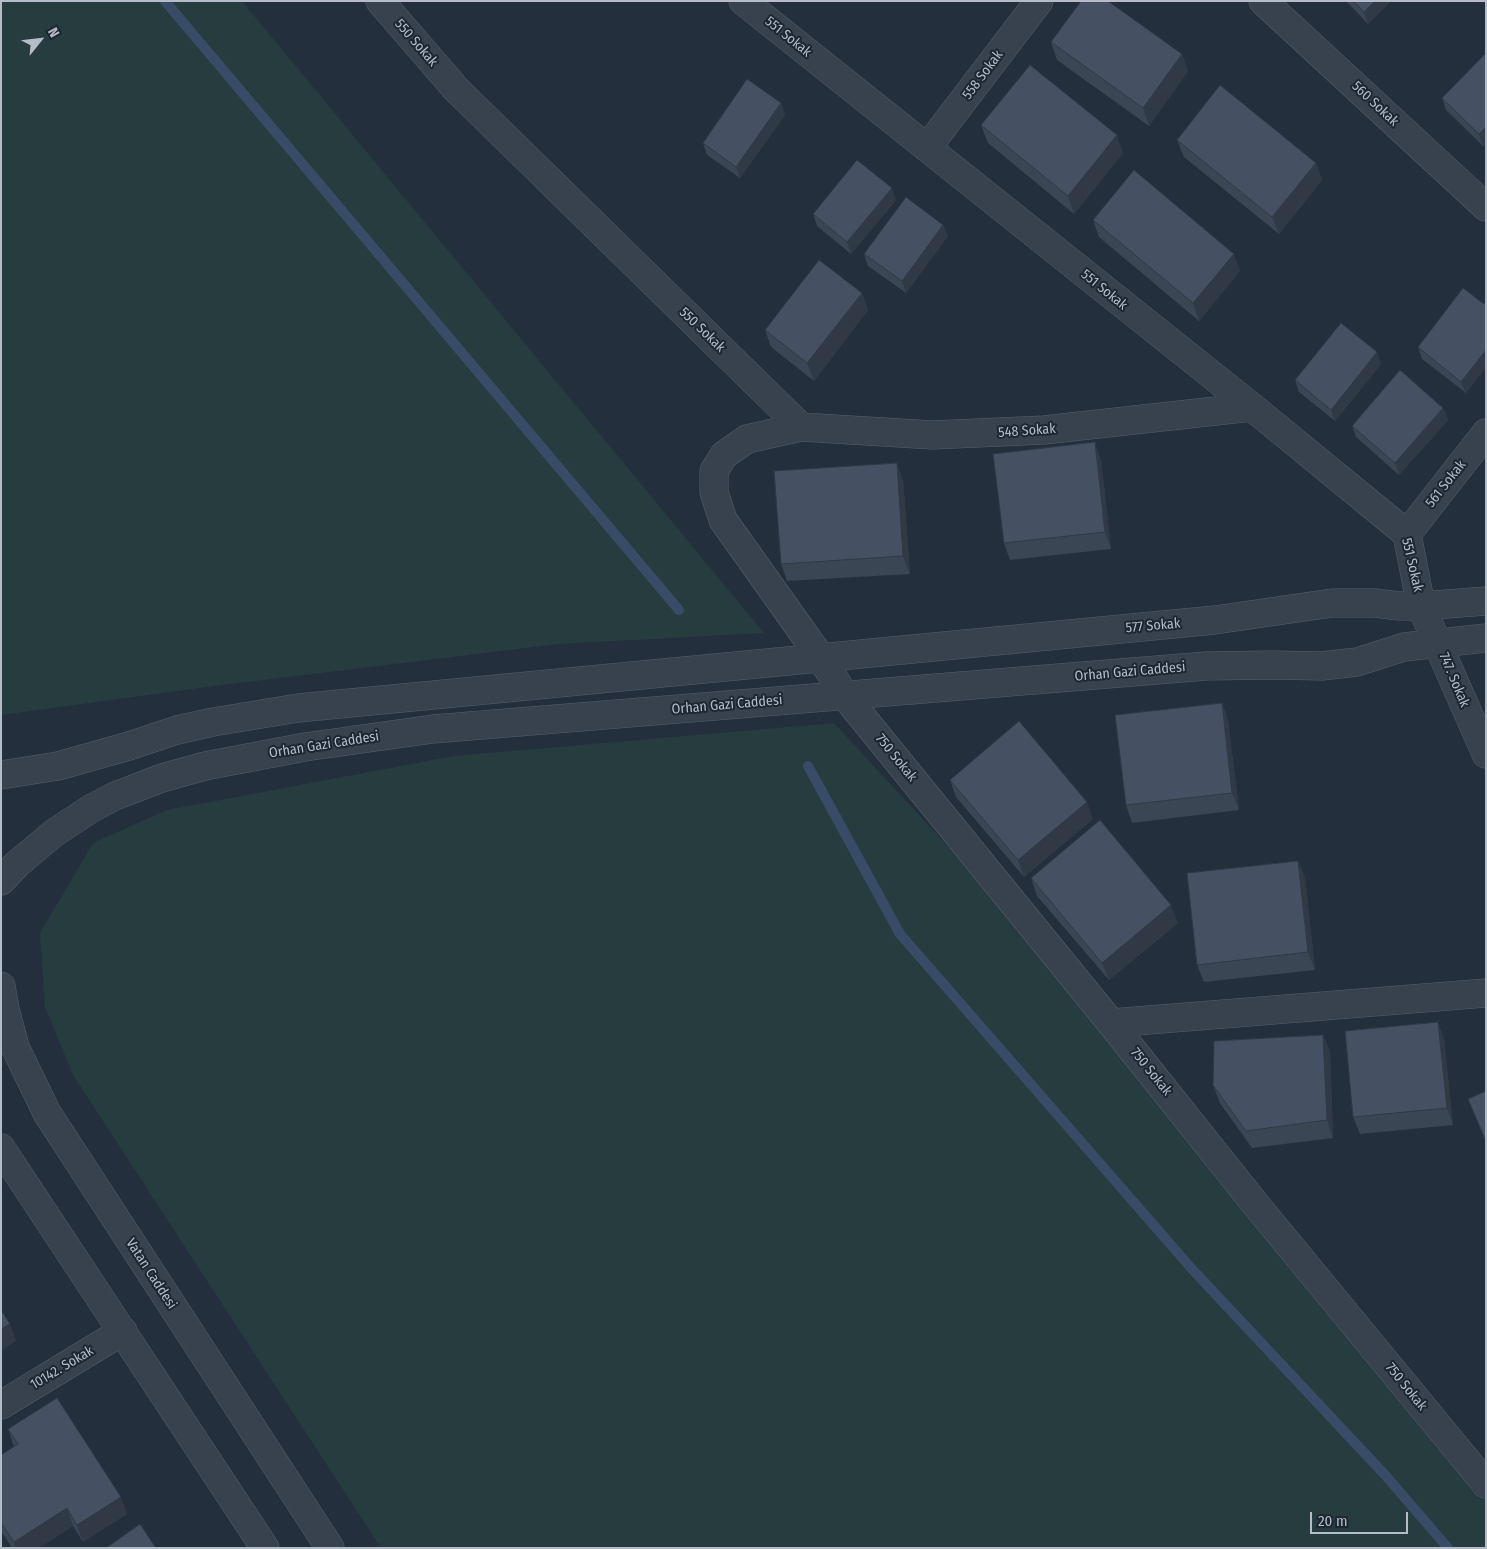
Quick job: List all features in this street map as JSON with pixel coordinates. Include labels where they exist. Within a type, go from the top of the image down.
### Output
[{"type":"street","name":"550 Sokak","points":[[380,1],[456,89],[801,428]]},
{"type":"street","name":"551 Sokak","points":[[743,1],[1252,407],[1407,534],[1421,606]]},
{"type":"street","name":"558 Sokak","points":[[926,148],[1039,1]]},
{"type":"street","name":"560 Sokak","points":[[1263,1],[1486,207]]},
{"type":"street","name":"548 Sokak","points":[[801,428],[934,436],[1044,430],[1252,407]]},
{"type":"street","points":[[1,775],[58,766],[177,730],[298,708],[820,658],[723,520],[714,492],[714,471],[724,455],[747,439],[801,428]]},
{"type":"street","name":"561 Sokak","points":[[1407,534],[1486,433]]},
{"type":"street","name":"577 Sokak","points":[[820,658],[1215,620],[1332,603],[1421,606],[1486,601]]},
{"type":"street","name":"747. Sokak","points":[[1421,606],[1486,754]]},
{"type":"street","name":"Orhan Gazi Caddesi","points":[[1,881],[17,864],[54,833],[92,808],[137,787],[205,766],[305,747],[433,730],[1206,666],[1322,666],[1357,662],[1404,647],[1486,638]]},
{"type":"street","name":"750 Sokak","points":[[820,658],[845,696],[1257,1206],[1486,1484]]},
{"type":"street","name":"Vatan Caddesi","points":[[1,986],[15,1047],[47,1113],[330,1548]]},
{"type":"street","points":[[1111,1023],[1486,993]]},
{"type":"street","points":[[1,1148],[265,1548]]},
{"type":"street","name":"10142. Sokak","points":[[1,1405],[123,1331]]},
{"type":"green space","points":[[1,1],[242,1],[764,633],[559,644],[214,686],[1,715]]},
{"type":"green space","points":[[834,723],[1111,1023],[1486,1484],[1486,1548],[381,1548],[73,1075],[45,1007],[40,933],[93,843],[167,810],[454,756]]},
{"type":"building","points":[[1081,1],[1108,1],[1182,54],[1143,108],[1051,42]]},
{"type":"building","points":[[1353,1],[1375,1],[1364,12]]},
{"type":"building","points":[[1486,53],[1486,127],[1479,134],[1442,98]]},
{"type":"building","points":[[1030,65],[1117,135],[1068,196],[981,125]]},
{"type":"building","points":[[747,79],[781,103],[736,167],[703,143]]},
{"type":"building","points":[[1220,85],[1316,163],[1272,217],[1177,140]]},
{"type":"building","points":[[857,160],[892,188],[847,242],[813,214]]},
{"type":"building","points":[[1134,170],[1234,254],[1193,303],[1093,220]]},
{"type":"building","points":[[906,197],[943,225],[902,281],[864,254]]},
{"type":"building","points":[[819,260],[862,293],[807,363],[765,330]]},
{"type":"building","points":[[1463,288],[1484,304],[1486,301],[1486,350],[1461,382],[1418,347]]},
{"type":"building","points":[[1341,323],[1377,352],[1331,410],[1295,380]]},
{"type":"building","points":[[1400,370],[1443,408],[1395,463],[1352,426]]},
{"type":"building","points":[[1095,442],[1105,532],[1004,543],[993,454]]},
{"type":"building","points":[[897,463],[903,556],[781,564],[774,471]]},
{"type":"building","points":[[1222,703],[1232,793],[1126,805],[1115,715]]},
{"type":"building","points":[[1019,721],[1087,802],[1018,860],[950,780]]},
{"type":"building","points":[[1100,820],[1171,905],[1102,963],[1031,878]]},
{"type":"building","points":[[1298,861],[1308,952],[1197,965],[1187,873]]},
{"type":"building","points":[[1438,1022],[1447,1108],[1353,1117],[1345,1031]]},
{"type":"building","points":[[1323,1035],[1327,1120],[1246,1131],[1213,1085],[1214,1041]]},
{"type":"building","points":[[1486,1091],[1486,1141],[1468,1099]]},
{"type":"building","points":[[1,1310],[10,1324],[1,1329]]},
{"type":"building","points":[[57,1398],[121,1497],[77,1525],[67,1508],[14,1542],[1,1523],[1,1455],[18,1444],[8,1429]]},
{"type":"building","points":[[140,1524],[156,1548],[106,1548]]},
{"type":"waterway","points":[[165,1],[679,610]]},
{"type":"waterway","points":[[808,766],[900,934],[1192,1269],[1386,1476],[1448,1548]]}]
